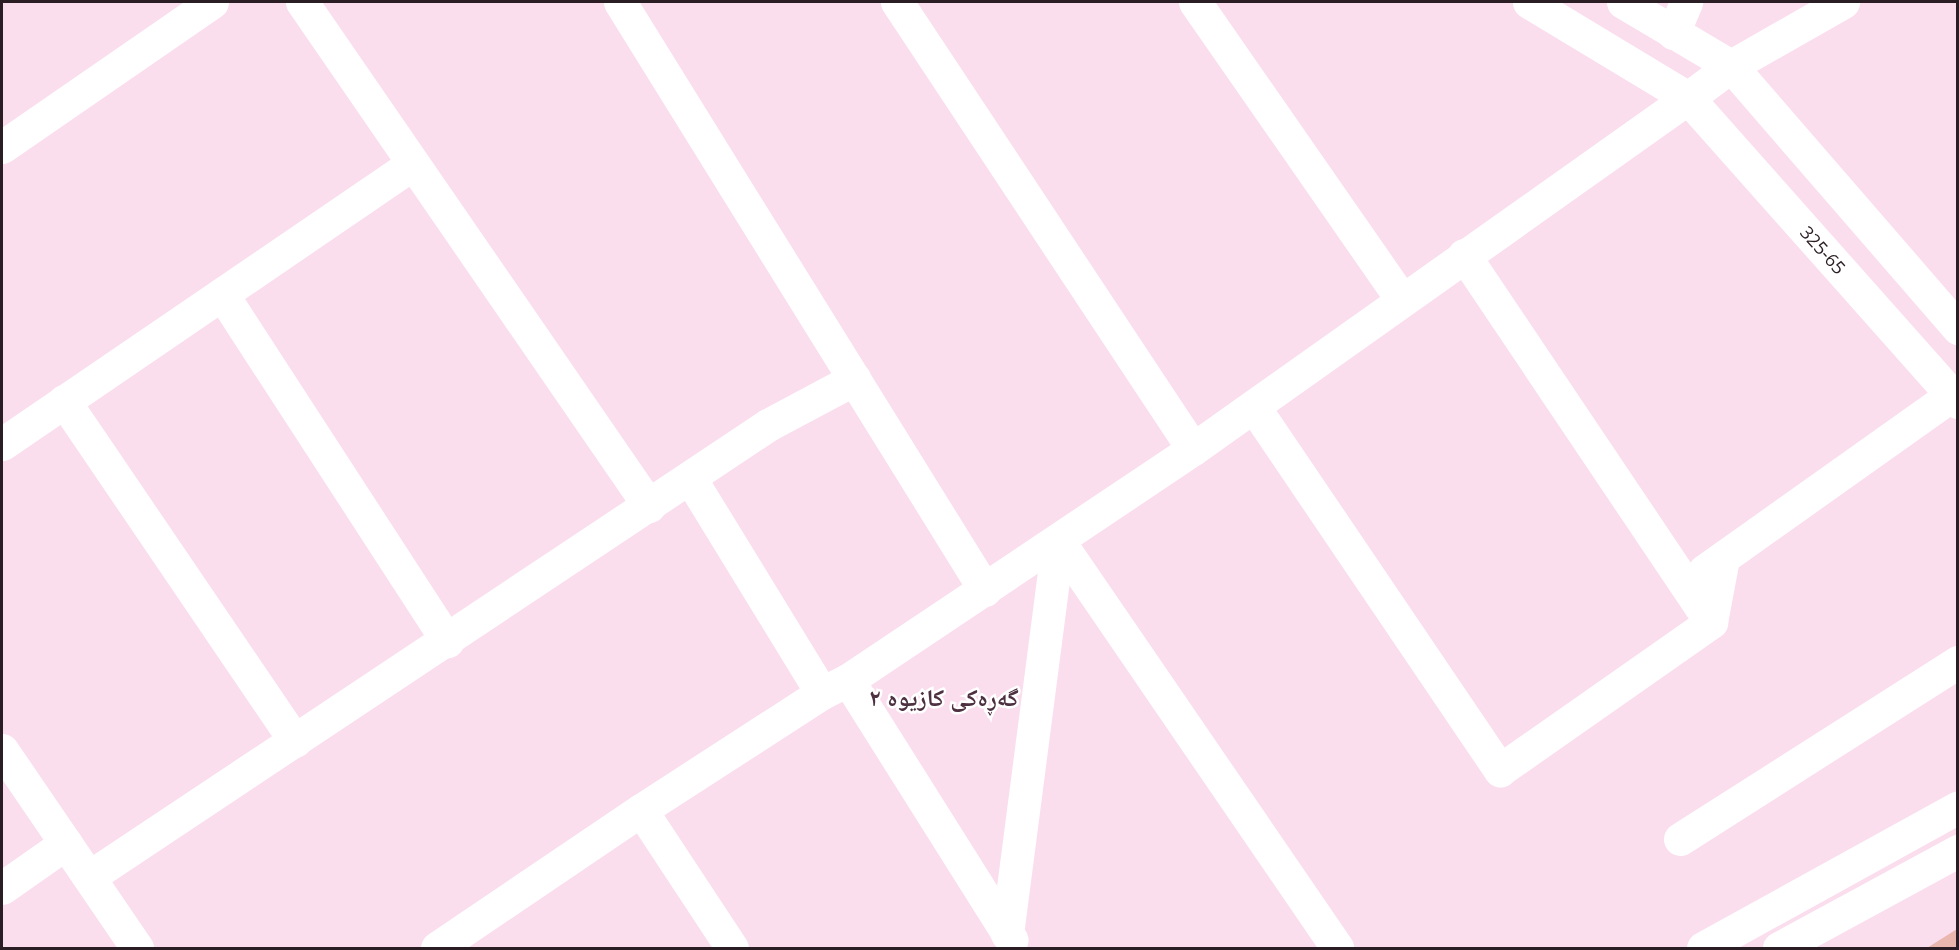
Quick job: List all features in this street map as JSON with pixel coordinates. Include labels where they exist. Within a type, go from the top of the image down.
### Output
[{"type":"street","points":[[2,147],[212,2]]},
{"type":"street","points":[[302,2],[649,506]]},
{"type":"street","points":[[620,2],[985,590]]},
{"type":"street","points":[[897,2],[1192,449]]},
{"type":"street","points":[[1195,2],[1402,300]]},
{"type":"street","name":"325-65","points":[[1528,2],[1688,98],[1955,399]]},
{"type":"street","points":[[1623,2],[1731,66],[1958,328]]},
{"type":"street","points":[[1673,33],[1686,2]]},
{"type":"street","points":[[437,948],[641,810],[985,590],[1254,407],[1731,66],[1843,2]]},
{"type":"street","points":[[2,444],[413,164]]},
{"type":"street","points":[[1464,255],[1711,622]]},
{"type":"street","points":[[222,294],[447,641]]},
{"type":"street","points":[[89,877],[447,641],[768,425],[854,379]]},
{"type":"street","points":[[1685,584],[1955,399]]},
{"type":"street","points":[[64,401],[295,741]]},
{"type":"street","points":[[1254,407],[1500,770],[1711,622],[1723,558]]},
{"type":"street","points":[[690,478],[1013,941]]},
{"type":"street","points":[[1013,941],[1058,540]]},
{"type":"street","points":[[1058,540],[1337,948]]},
{"type":"street","points":[[1680,839],[1958,662]]},
{"type":"street","points":[[2,750],[137,948]]},
{"type":"street","points":[[1703,948],[1958,807]]},
{"type":"street","points":[[641,810],[732,948]]},
{"type":"street","points":[[2,888],[66,843]]},
{"type":"street","points":[[1779,948],[1958,851]]},
{"type":"shaded area","points":[[1957,929],[1957,948],[1927,948]]},
{"type":"district","name":"گەڕەکی کازیوە ٢","points":[[944,697]]}]
